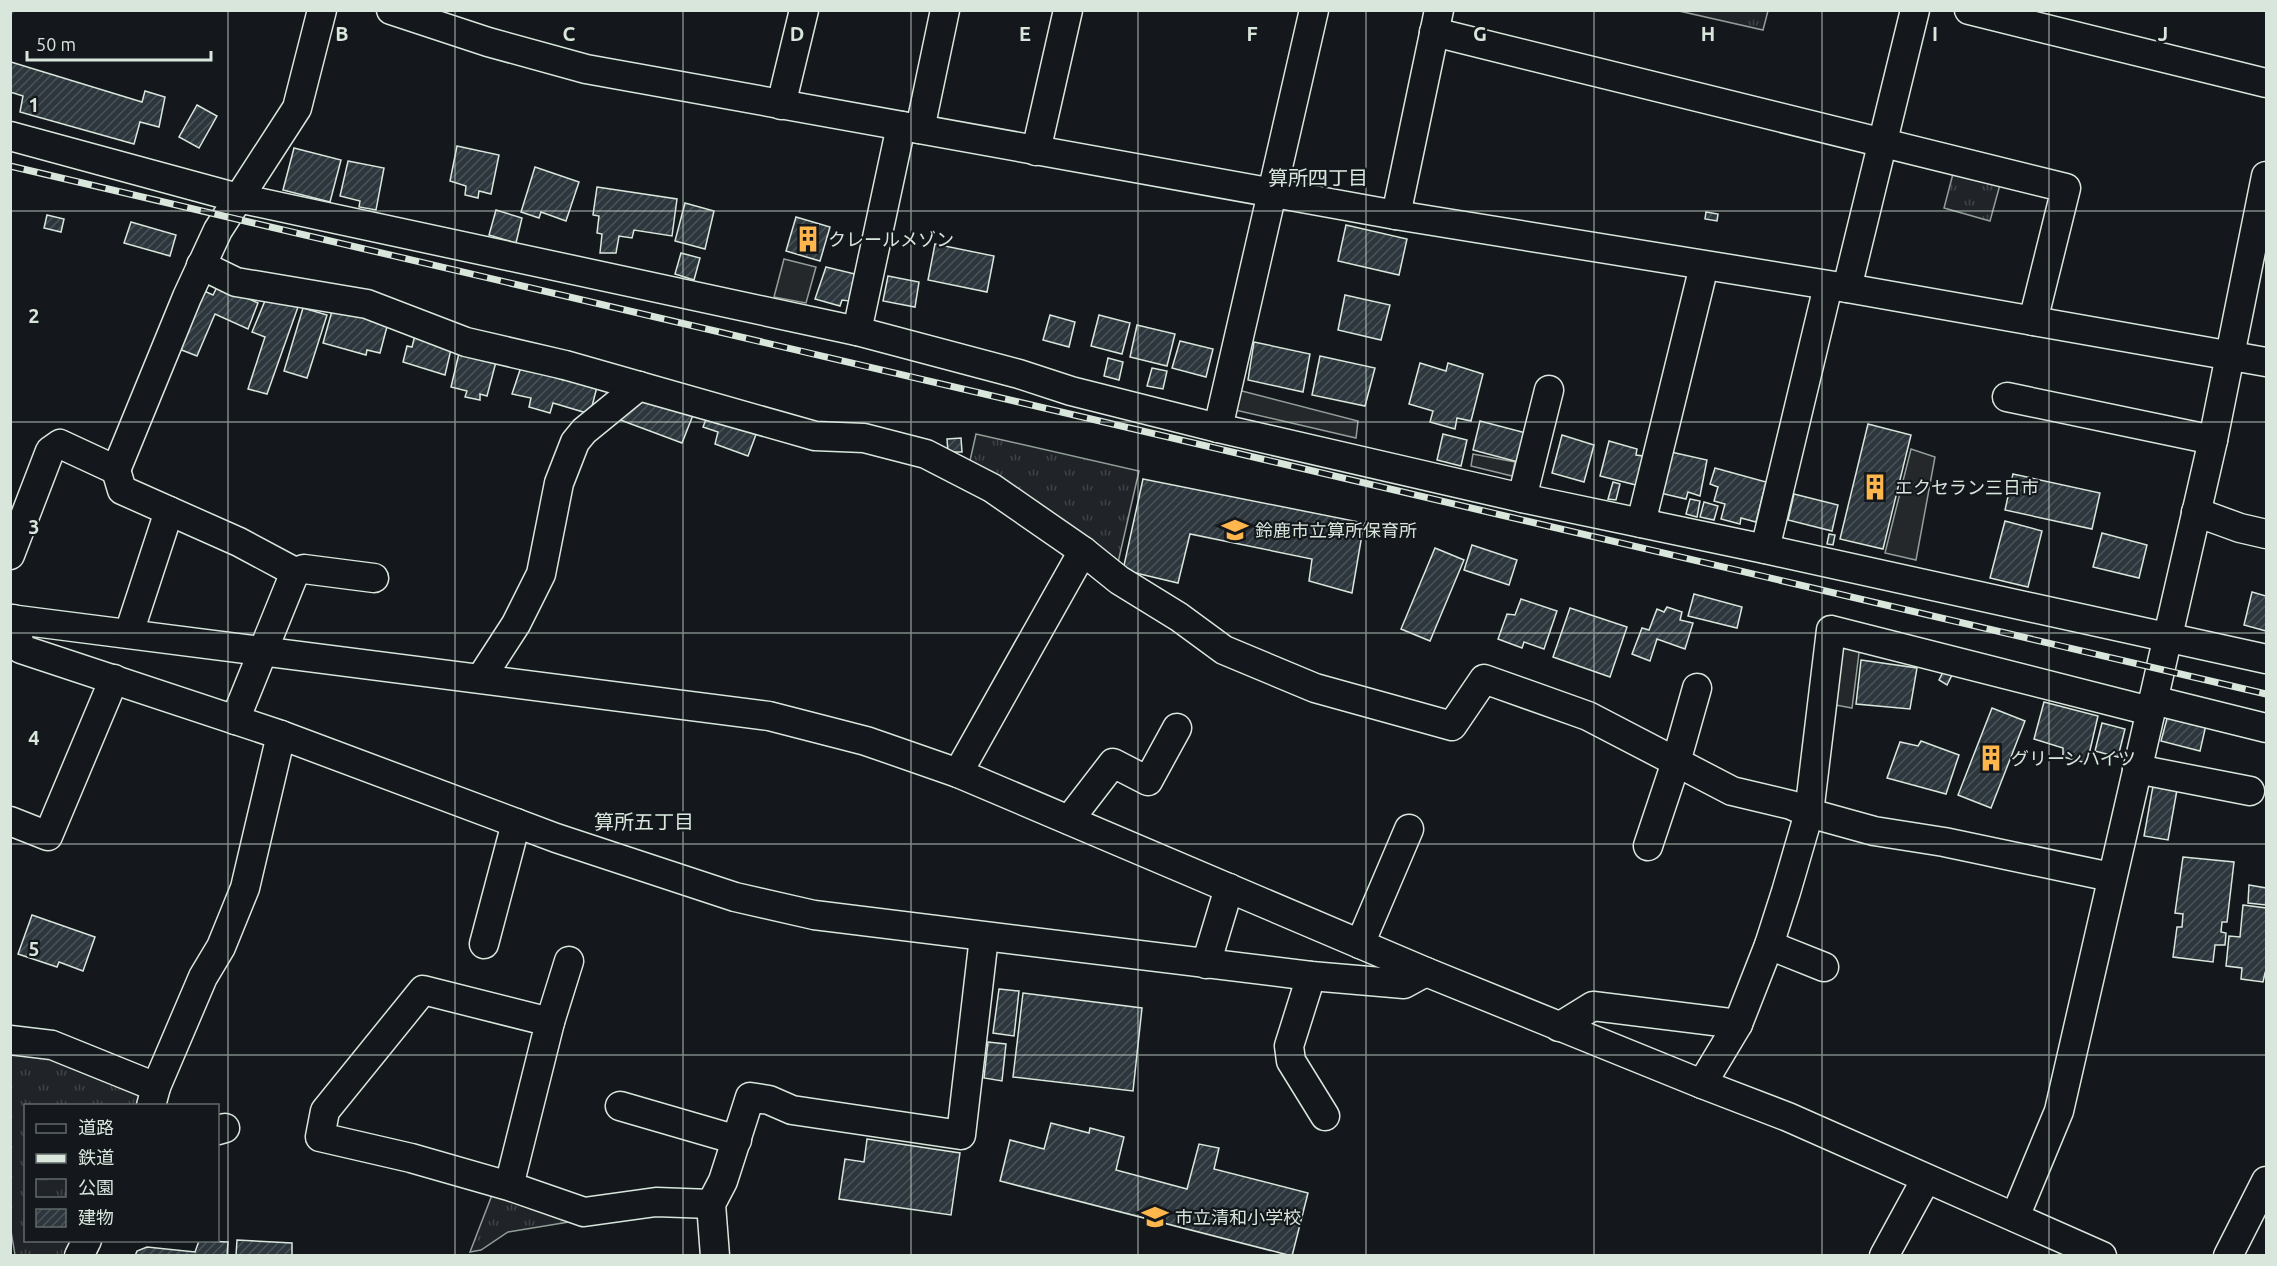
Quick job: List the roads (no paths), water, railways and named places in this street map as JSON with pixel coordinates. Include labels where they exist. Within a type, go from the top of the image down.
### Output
[{"type":"street","points":[[322,10],[297,108],[225,216],[201,265],[116,470],[122,490],[239,542],[295,572],[304,569],[375,578]]},
{"type":"street","points":[[391,10],[488,42],[586,69],[1396,215],[1838,287],[2266,362]]},
{"type":"street","points":[[781,105],[804,10]]},
{"type":"street","points":[[857,331],[910,128],[945,10]]},
{"type":"street","points":[[1036,151],[1068,10]]},
{"type":"street","points":[[1218,428],[1314,10]]},
{"type":"street","points":[[1765,549],[1838,287],[1883,143],[1915,10]]},
{"type":"street","points":[[1970,10],[2266,83]]},
{"type":"street","points":[[1396,215],[1437,21],[1883,143],[2066,188],[2033,321]]},
{"type":"street","points":[[10,136],[238,198],[857,331],[1018,374],[1071,391],[1218,428],[1522,498],[2266,659]]},
{"type":"street","points":[[2015,1217],[2059,1111],[2213,440],[2266,176]]},
{"type":"street","points":[[201,265],[236,282],[367,304],[466,342],[565,365],[815,436],[864,438],[926,454],[992,488],[1083,551],[1119,580],[1179,617],[1224,650],[1315,688],[1452,726],[1485,679],[1588,716],[1732,791],[1791,805],[1809,813],[1874,831],[1944,842],[2111,877]]},
{"type":"street","points":[[1641,523],[1704,266]]},
{"type":"street","points":[[481,678],[516,624],[541,574],[559,483],[575,442],[584,431],[639,386]]},
{"type":"street","points":[[1522,498],[1549,390]]},
{"type":"street","points":[[2007,397],[2213,440]]},
{"type":"street","points":[[10,555],[50,451],[60,444],[116,470]]},
{"type":"street","points":[[129,633],[169,511]]},
{"type":"street","points":[[2196,512],[2240,528],[2266,534]]},
{"type":"street","points":[[958,772],[1083,551]]},
{"type":"street","points":[[235,720],[295,572]]},
{"type":"street","points":[[1426,972],[1404,984],[1311,976],[984,938],[814,915],[735,897],[516,823],[281,735],[21,649],[12,619],[769,716],[866,741],[958,772],[1426,972],[1788,1117],[2015,1217],[2085,1252]]},
{"type":"street","points":[[1702,1084],[1738,1024],[1769,945],[1809,813],[1831,630],[2152,706],[2266,728]]},
{"type":"street","points":[[10,821],[48,836],[114,679]]},
{"type":"street","points":[[1648,846],[1676,762],[1697,688]]},
{"type":"street","points":[[1069,820],[1113,763],[1148,781],[1177,728]]},
{"type":"street","points":[[10,1040],[52,1045],[154,1096],[203,977],[221,947],[237,911],[245,888],[281,735]]},
{"type":"street","points":[[2137,769],[2250,791]]},
{"type":"street","points":[[484,944],[516,823]]},
{"type":"street","points":[[1360,944],[1409,829]]},
{"type":"street","points":[[1206,964],[1229,888]]},
{"type":"street","points":[[715,1256],[711,1204],[723,1180],[750,1097],[769,1100],[792,1110],[961,1135],[984,938]]},
{"type":"street","points":[[1769,945],[1824,967]]},
{"type":"street","points":[[509,1186],[550,1022],[569,961]]},
{"type":"street","points":[[1311,976],[1289,1046],[1291,1061],[1325,1116]]},
{"type":"street","points":[[550,1022],[423,990],[325,1112],[320,1137],[411,1158],[509,1186],[584,1212],[656,1202],[711,1204]]},
{"type":"street","points":[[1559,1027],[1593,1006],[1738,1024]]},
{"type":"street","points":[[620,1106],[737,1140]]},
{"type":"street","points":[[1884,1256],[1926,1179]]},
{"type":"street","points":[[2228,1256],[2266,1181]]},
{"type":"street","points":[[79,1256],[86,1242]]},
{"type":"railway","points":[[10,166],[2266,694]]},
{"type":"place","name":"クレールメゾン","points":[[808,239]]},
{"type":"place","name":"エクセラン三日市","points":[[1875,487]]},
{"type":"place","name":"鈴鹿市立算所保育所","points":[[1235,530]]},
{"type":"place","name":"グリーンハイツ","points":[[1991,758]]},
{"type":"place","name":"市立清和小学校","points":[[1155,1217]]},
{"type":"district","name":"算所四丁目","points":[[1318,177]]},
{"type":"district","name":"算所五丁目","points":[[644,821]]}]
